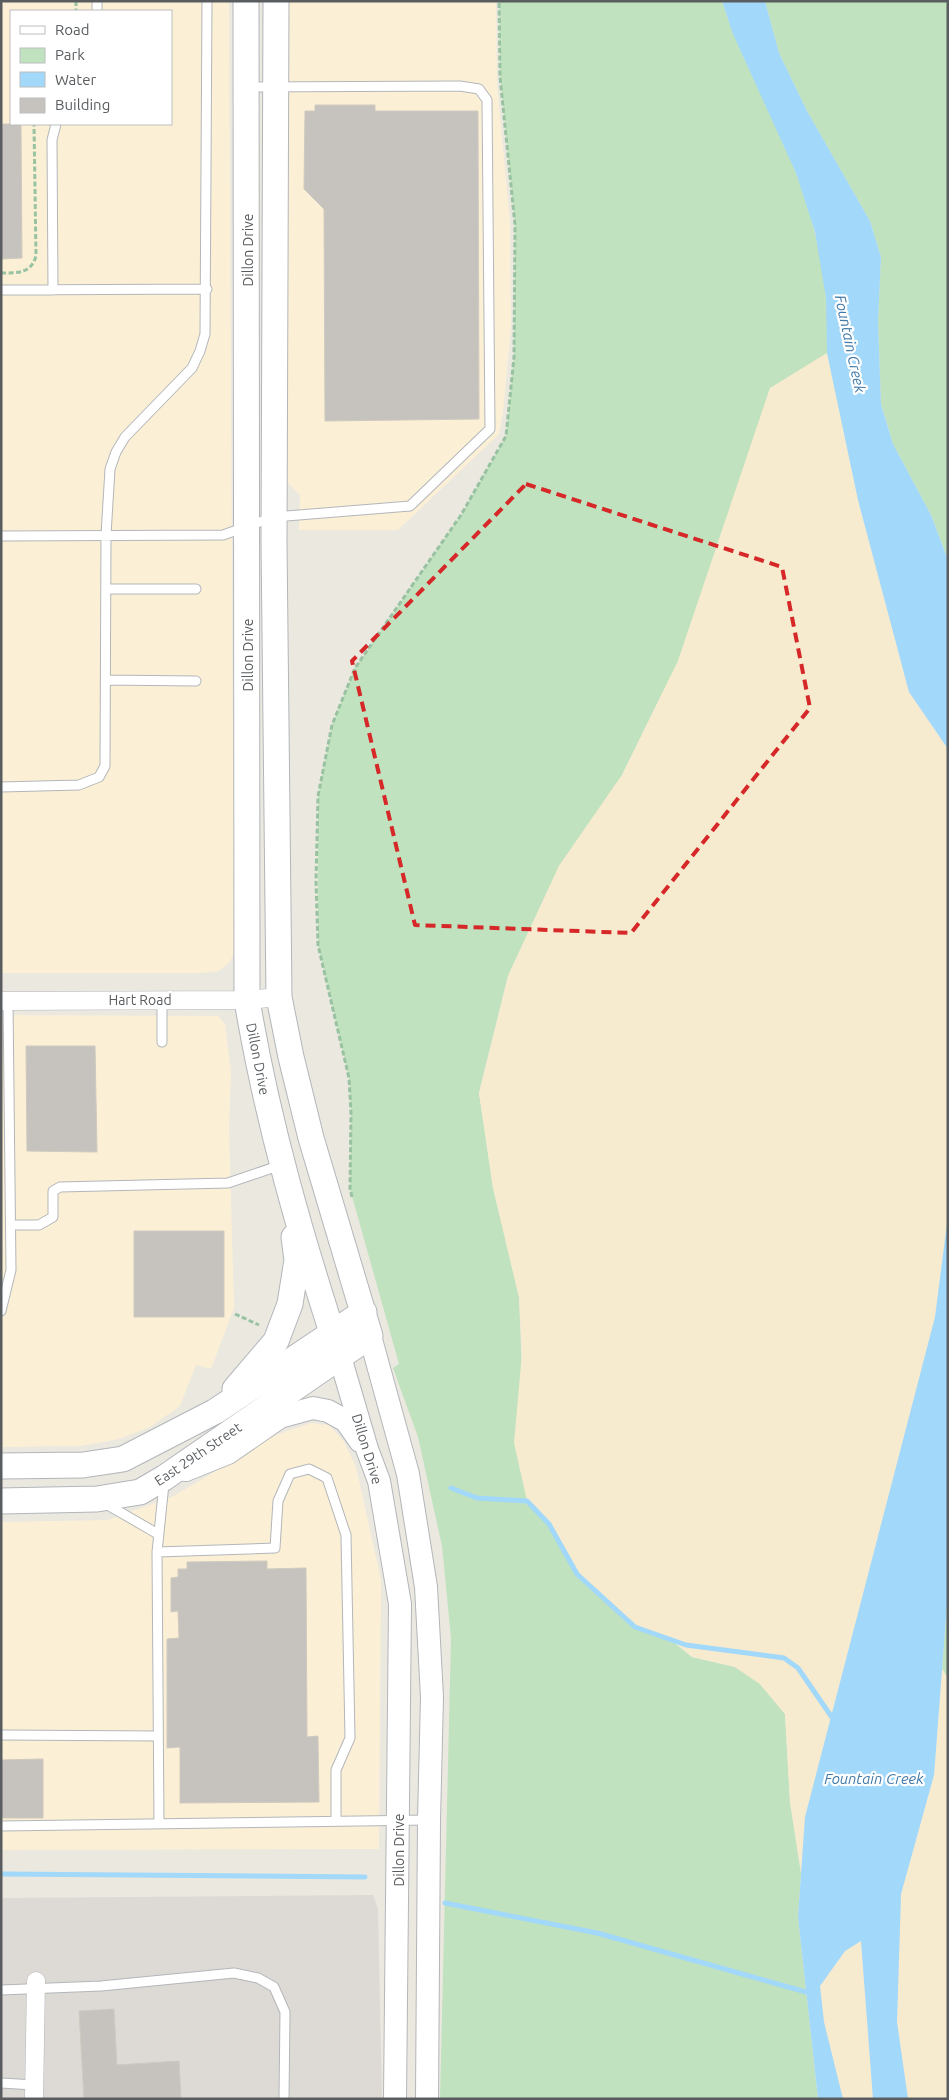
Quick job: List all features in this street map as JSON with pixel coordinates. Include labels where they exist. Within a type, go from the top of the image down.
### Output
[{"type":"main road","name":"Dillon Drive","points":[[246,1],[248,1000],[259,1073],[336,1346]]},
{"type":"main road","name":"Dillon Drive","points":[[276,1],[274,517],[279,997],[311,1138],[370,1336]]},
{"type":"main road","points":[[216,1412],[276,1341],[290,1304],[297,1260],[285,1170]]},
{"type":"main road","name":"East 29th Street","points":[[1,1501],[97,1499],[140,1492],[164,1478],[336,1346],[364,1312]]},
{"type":"main road","name":"East 29th Street","points":[[1,1466],[84,1465],[123,1459],[216,1412],[336,1346],[370,1336]]},
{"type":"street","name":"Hart Road","points":[[5,1001],[248,1000],[279,997]]},
{"type":"street","name":"Dillon Drive","points":[[370,1336],[408,1474],[426,1587],[432,1697],[427,2099]]},
{"type":"street","name":"Dillon Drive","points":[[336,1346],[367,1449],[379,1481],[400,1604],[395,2099]]},
{"type":"street","points":[[164,1478],[228,1453],[280,1416],[314,1408],[328,1411],[346,1420],[367,1449]]},
{"type":"street","points":[[34,2092],[36,1985]]},
{"type":"lane","points":[[1,787],[62,787],[79,785],[99,776],[105,766],[107,755],[106,535],[110,469],[116,452],[137,422],[178,384],[192,368],[205,334],[207,289],[207,1]]},
{"type":"lane","points":[[1,536],[223,535],[274,517],[410,506],[490,429],[487,100],[479,89],[460,86],[247,87]]},
{"type":"lane","points":[[53,290],[52,140],[56,125]]},
{"type":"lane","points":[[1,290],[207,289]]},
{"type":"lane","points":[[106,589],[196,589]]},
{"type":"lane","points":[[106,680],[196,681]]},
{"type":"lane","points":[[162,1000],[162,1042]]},
{"type":"lane","points":[[1,1311],[11,1270],[11,1225],[5,1151],[5,1001]]},
{"type":"lane","points":[[11,1225],[45,1223],[53,1217],[53,1191],[60,1187],[228,1183],[285,1170]]},
{"type":"lane","points":[[157,1552],[275,1548],[278,1501],[290,1474],[310,1469],[328,1478],[346,1535],[350,1738],[336,1770],[336,1820]]},
{"type":"lane","points":[[160,1824],[157,1552],[164,1478]]},
{"type":"lane","points":[[97,1499],[158,1534]]},
{"type":"lane","points":[[1,1735],[158,1736]]},
{"type":"lane","points":[[1,1826],[429,1820]]},
{"type":"lane","points":[[1,1990],[36,1985],[102,1986],[234,1973],[258,1978],[274,1987],[285,2012],[284,2099]]},
{"type":"lane","points":[[1,2083],[34,2092]]},
{"type":"path","points":[[353,1198],[350,1189],[351,1113],[349,1078],[318,945],[316,881],[318,796],[332,725],[355,668],[461,515],[506,436],[514,356],[515,225],[500,76],[499,1]]},
{"type":"path","points":[[1,273],[24,271],[34,263],[36,256],[34,125]]},
{"type":"path","points":[[235,1314],[259,1326],[262,1318]]},
{"type":"highlighted area","points":[[526,484],[782,567],[810,708],[631,933],[415,925],[352,661]]},
{"type":"shaded area","points":[[1,1],[229,1],[234,952],[230,962],[219,971],[200,973],[1,973]]},
{"type":"shaded area","points":[[286,1],[496,1],[497,84],[510,222],[511,327],[503,412],[499,434],[398,530],[299,530],[300,495],[288,483]]},
{"type":"shaded area","points":[[1,1015],[218,1016],[225,1024],[231,1071],[229,1128],[234,1308],[211,1369],[196,1365],[180,1406],[150,1427],[119,1439],[81,1446],[1,1447]]},
{"type":"shaded area","points":[[311,1423],[329,1425],[344,1442],[356,1467],[381,1580],[379,1849],[1,1850],[1,1522],[108,1520],[174,1496],[276,1435]]},
{"type":"shaded area","points":[[373,1895],[378,1909],[382,2099],[1,2099],[1,1898]]},
{"type":"green space","points":[[499,1],[722,1],[738,45],[796,173],[811,217],[821,262],[827,307],[827,353],[770,389],[678,661],[622,775],[559,866],[508,976],[479,1093],[493,1188],[519,1297],[527,1501],[549,1524],[577,1574],[635,1627],[670,1639],[692,1657],[735,1667],[760,1684],[785,1714],[790,1802],[801,1873],[798,1917],[818,2099],[440,2099],[451,1638],[442,1546],[418,1437],[393,1368],[399,1364],[350,1189],[351,1113],[349,1078],[318,945],[318,796],[332,725],[355,668],[461,515],[506,436],[514,357],[515,225],[500,77]]},
{"type":"green space","points":[[765,1],[948,1],[948,560],[931,515],[893,444],[881,403],[878,321],[881,257],[870,221],[807,111],[779,53]]},
{"type":"green space","points":[[948,1591],[948,1678],[942,1669]]},
{"type":"sand","points":[[827,353],[858,500],[909,692],[948,749],[948,1216],[935,1317],[805,1817],[801,1873],[790,1802],[785,1714],[760,1684],[735,1667],[692,1657],[670,1639],[635,1627],[577,1574],[549,1524],[527,1501],[514,1443],[522,1353],[519,1297],[493,1188],[479,1093],[508,976],[559,866],[622,775],[678,661],[770,388]]},
{"type":"sand","points":[[942,1669],[948,1678],[948,2099],[908,2099],[897,2022],[901,1894],[934,1775]]},
{"type":"sand","points":[[861,1941],[873,2099],[843,2099],[824,2022],[820,1986],[845,1951]]},
{"type":"water","points":[[722,1],[765,1],[779,53],[807,111],[870,221],[881,257],[878,321],[881,404],[893,444],[931,515],[948,560],[948,749],[909,692],[858,500],[827,353],[826,298],[815,232],[796,173],[733,34]]},
{"type":"water","name":"Fountain Creek","points":[[948,1216],[948,1591],[934,1775],[901,1894],[897,2022],[908,2099],[873,2099],[861,1941],[845,1951],[820,1986],[824,2022],[843,2099],[818,2099],[798,1917],[805,1817],[935,1317]]},
{"type":"building","points":[[315,105],[375,105],[375,111],[478,111],[479,419],[325,421],[324,209],[304,189],[305,111],[315,111]]},
{"type":"building","points":[[1,124],[21,125],[22,258],[1,259]]},
{"type":"building","points":[[26,1046],[95,1046],[97,1152],[27,1151]]},
{"type":"building","points":[[134,1231],[224,1231],[224,1317],[134,1317]]},
{"type":"building","points":[[267,1561],[267,1569],[306,1568],[307,1737],[318,1736],[319,1802],[180,1803],[180,1747],[167,1748],[167,1639],[179,1638],[178,1611],[171,1612],[171,1578],[178,1577],[178,1569],[187,1569],[187,1562]]},
{"type":"building","points":[[43,1759],[43,1818],[1,1818],[1,1760]]},
{"type":"building","points":[[114,2009],[117,2065],[179,2061],[181,2099],[84,2099],[79,2011]]},
{"type":"waterway","points":[[451,1488],[477,1498],[527,1501],[549,1524],[577,1574],[635,1627],[686,1645],[784,1658],[798,1668],[831,1716]]},
{"type":"waterway","points":[[1,1874],[365,1877]]},
{"type":"waterway","points":[[445,1903],[597,1933],[806,1992]]}]
